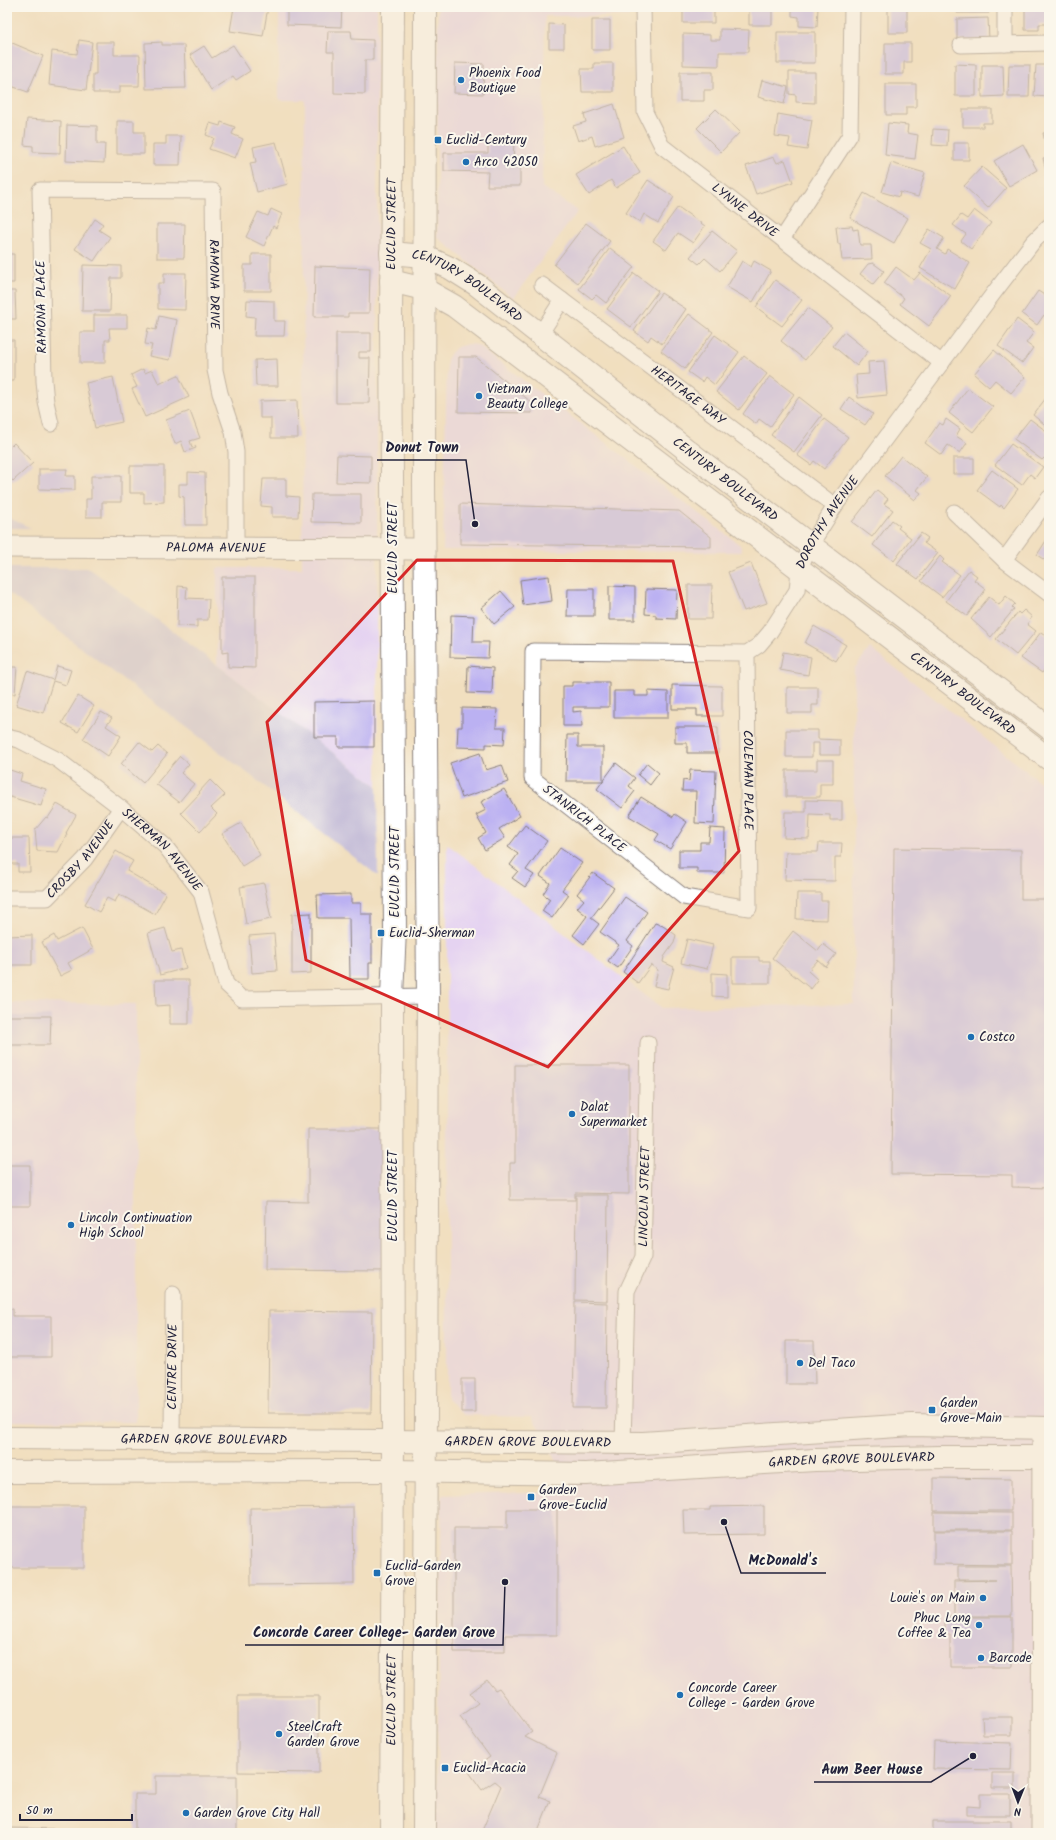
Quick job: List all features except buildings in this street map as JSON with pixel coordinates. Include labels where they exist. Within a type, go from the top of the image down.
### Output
[{"type":"main road","name":"EUCLID STREET","points":[[391,1833],[393,1470],[392,996],[395,930],[391,281],[393,7]]},
{"type":"main road","points":[[424,1833],[428,996],[424,549],[425,7]]},
{"type":"main road","name":"CENTURY BOULEVARD","points":[[392,253],[424,256],[469,278],[541,333],[810,546],[1049,728]]},
{"type":"main road","name":"CENTURY BOULEVARD","points":[[391,281],[424,289],[454,306],[799,570],[1045,747]]},
{"type":"main road","points":[[675,475],[697,458]]},
{"type":"main road","name":"GARDEN GROVE BOULEVARD","points":[[7,1438],[623,1443],[912,1424],[1046,1428]]},
{"type":"main road","name":"GARDEN GROVE BOULEVARD","points":[[7,1472],[393,1470],[426,1472],[586,1474],[815,1460],[940,1457],[1045,1457]]},
{"type":"street","name":"LYNNE DRIVE","points":[[643,7],[645,112],[662,146],[942,363]]},
{"type":"street","points":[[782,239],[850,135],[852,7]]},
{"type":"street","points":[[1005,7],[1005,44]]},
{"type":"street","points":[[961,45],[1049,43]]},
{"type":"street","name":"RAMONA PLACE","points":[[40,190],[44,381],[46,402],[51,424]]},
{"type":"street","name":"RAMONA DRIVE","points":[[40,190],[214,191],[215,370],[220,393],[233,432],[236,452],[236,548]]},
{"type":"street","name":"DOROTHY AVENUE","points":[[747,653],[759,645],[770,632],[797,590],[799,570],[810,546],[835,506],[1033,242],[1049,226]]},
{"type":"street","name":"HERITAGE WAY","points":[[542,285],[835,506]]},
{"type":"street","points":[[541,333],[562,300]]},
{"type":"street","points":[[1004,560],[1049,498]]},
{"type":"street","points":[[954,512],[1004,560],[1049,594]]},
{"type":"street","name":"PALOMA AVENUE","points":[[7,547],[424,549]]},
{"type":"street","name":"STANRICH PLACE","points":[[747,653],[533,651],[532,778],[684,897],[749,908]]},
{"type":"street","name":"COLEMAN PLACE","points":[[747,653],[749,908]]},
{"type":"street","name":"SHERMAN AVENUE","points":[[7,737],[19,740],[58,760],[121,808],[165,846],[201,892],[226,984],[242,999],[428,996]]},
{"type":"street","name":"CROSBY AVENUE","points":[[7,898],[47,898],[85,859],[121,808]]},
{"type":"street","name":"LINCOLN STREET","points":[[623,1443],[627,1291],[644,1257],[648,1043]]},
{"type":"street","name":"CENTRE DRIVE","points":[[172,1439],[173,1294]]},
{"type":"street","points":[[1042,1833],[1046,1428]]},
{"type":"highlighted area","points":[[417,560],[673,561],[739,851],[548,1067],[306,960],[267,722]]},
{"type":"shaded area","points":[[279,7],[377,7],[377,786],[217,665],[217,568],[302,568],[305,100],[279,100]]},
{"type":"shaded area","points":[[438,7],[629,7],[629,16],[545,16],[542,187],[578,211],[513,298],[437,237]]},
{"type":"shaded area","points":[[468,344],[477,345],[740,545],[742,552],[443,550],[447,360],[457,347]]},
{"type":"shaded area","points":[[7,517],[31,528],[7,528]]},
{"type":"shaded area","points":[[7,568],[89,568],[377,786],[378,876],[254,778],[7,592]]},
{"type":"shaded area","points":[[870,648],[1049,789],[1049,1833],[436,1833],[442,1495],[574,1492],[532,1417],[464,1415],[447,1399],[447,844],[662,1008],[854,1004],[854,669]]},
{"type":"shaded area","name":"Lincoln Continuation High School","points":[[7,1003],[136,1004],[136,1422],[7,1421]]},
{"type":"place","name":"Phoenix Food Boutique","points":[[461,80]]},
{"type":"place","name":"Euclid-Century","points":[[438,140]]},
{"type":"place","name":"Arco 42050","points":[[466,162]]},
{"type":"place","name":"Vietnam Beauty College","points":[[479,396]]},
{"type":"place","name":"Donut Town","points":[[475,524]]},
{"type":"place","name":"Euclid-Sherman","points":[[381,933]]},
{"type":"place","name":"Costco","points":[[971,1037]]},
{"type":"place","name":"Dalat Supermarket","points":[[572,1114]]},
{"type":"place","name":"Lincoln Continuation High School","points":[[71,1225]]},
{"type":"place","name":"Del Taco","points":[[800,1363]]},
{"type":"place","name":"Garden Grove-Main","points":[[932,1410]]},
{"type":"place","name":"Garden Grove-Euclid","points":[[531,1497]]},
{"type":"place","name":"McDonald's","points":[[724,1522]]},
{"type":"place","name":"Euclid-Garden Grove","points":[[377,1573]]},
{"type":"place","name":"Concorde Career College- Garden Grove","points":[[505,1582]]},
{"type":"place","name":"Louie's on Main","points":[[983,1598]]},
{"type":"place","name":"Phuc Long Coffee & Tea","points":[[979,1625]]},
{"type":"place","name":"Barcode","points":[[981,1658]]},
{"type":"place","name":"Concorde Career College - Garden Grove","points":[[680,1695]]},
{"type":"place","name":"SteelCraft Garden Grove","points":[[279,1734]]},
{"type":"place","name":"Aum Beer House","points":[[973,1756]]},
{"type":"place","name":"Euclid-Acacia","points":[[445,1768]]},
{"type":"place","name":"Garden Grove City Hall","points":[[186,1813]]}]
